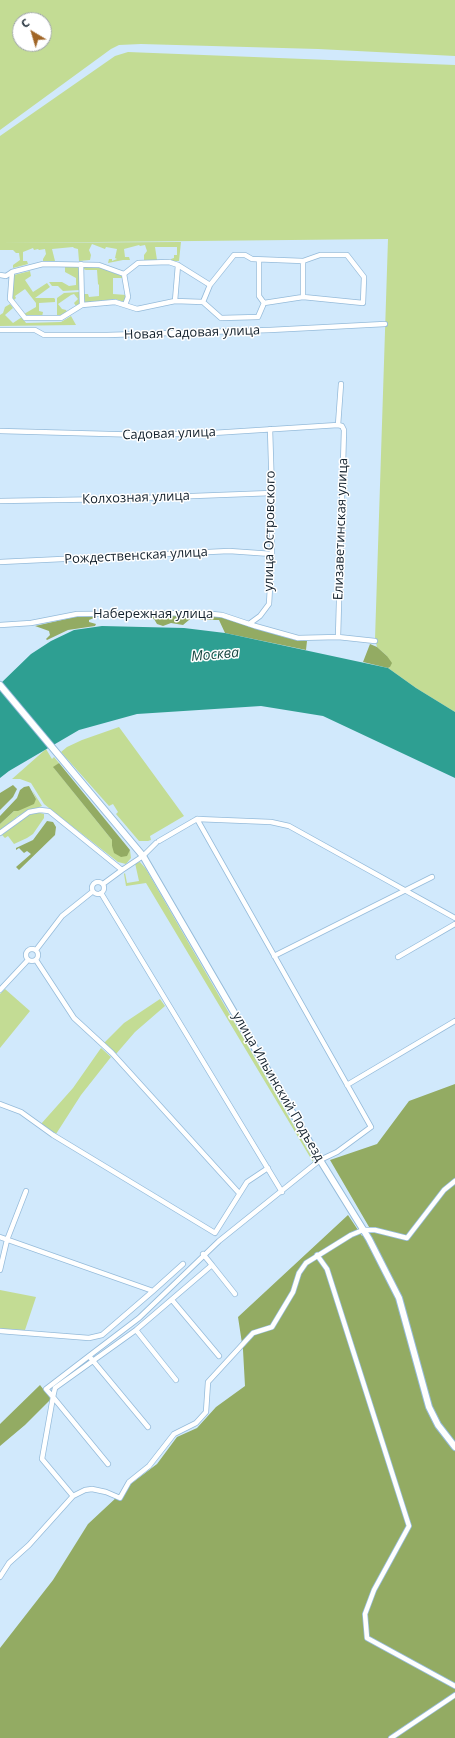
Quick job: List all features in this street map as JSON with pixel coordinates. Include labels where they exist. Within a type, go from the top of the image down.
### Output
[{"type":"main road","name":"улица Ильинский Подъезд","points":[[0,685],[143,856],[320,1160],[363,1230],[399,1298],[429,1407],[438,1424],[455,1447]]},
{"type":"street","points":[[203,302],[210,285],[234,255],[245,255],[252,259],[259,260],[303,261],[320,255],[347,256],[364,277],[363,304],[304,297],[264,303]]},
{"type":"street","points":[[259,260],[259,296],[264,303]]},
{"type":"street","points":[[303,261],[304,297]]},
{"type":"street","points":[[124,274],[138,263],[169,262],[178,265],[210,285]]},
{"type":"street","points":[[0,276],[6,276],[12,272],[43,264],[99,264],[124,274]]},
{"type":"street","points":[[81,264],[82,305]]},
{"type":"street","points":[[175,301],[178,265]]},
{"type":"street","points":[[12,272],[10,299],[25,318],[61,318],[82,305],[115,302],[137,309],[175,301],[203,302],[221,318],[258,317],[264,303]]},
{"type":"street","points":[[124,274],[128,297],[125,305]]},
{"type":"street","name":"Новая Садовая улица","points":[[0,330],[35,330],[44,335],[106,335],[270,330],[385,324]]},
{"type":"street","points":[[338,425],[341,384]]},
{"type":"street","name":"Садовая улица","points":[[0,432],[145,435],[338,425]]},
{"type":"street","name":"Елизаветинская улица","points":[[338,425],[342,426],[344,430],[338,637]]},
{"type":"street","name":"улица Островского","points":[[249,624],[260,616],[269,604],[272,554],[270,429]]},
{"type":"street","name":"Колхозная улица","points":[[0,501],[119,499],[272,493]]},
{"type":"street","name":"Рождественская улица","points":[[0,562],[229,551],[272,554]]},
{"type":"street","name":"Набережная улица","points":[[0,625],[30,623],[77,614],[125,612],[215,614],[298,638],[338,637],[375,641]]},
{"type":"street","points":[[0,834],[29,812],[40,810],[49,811],[122,870]]},
{"type":"street","points":[[108,1464],[46,1389],[139,1318],[204,1254],[320,1160],[338,1152],[371,1127],[197,819]]},
{"type":"street","points":[[103,884],[143,856],[157,842],[197,819],[270,822],[290,826],[455,918]]},
{"type":"street","points":[[274,956],[432,877]]},
{"type":"street","points":[[92,892],[91,888],[95,882],[103,884]]},
{"type":"street","points":[[101,893],[104,888],[103,884]]},
{"type":"street","points":[[92,892],[98,894],[101,893]]},
{"type":"street","points":[[36,950],[62,916],[92,892]]},
{"type":"street","points":[[101,893],[282,1192]]},
{"type":"street","points":[[398,957],[455,924]]},
{"type":"street","points":[[28,960],[26,954],[28,950],[32,948],[39,954],[36,960]]},
{"type":"street","points":[[28,960],[36,960]]},
{"type":"street","points":[[0,990],[28,960]]},
{"type":"street","points":[[36,960],[74,1018],[112,1053],[239,1193]]},
{"type":"street","points":[[347,1085],[455,1021]]},
{"type":"street","points":[[0,1104],[16,1109],[26,1115],[53,1135],[215,1233],[247,1182],[268,1168]]},
{"type":"street","points":[[0,1577],[9,1563],[21,1554],[72,1496],[85,1490],[92,1489],[106,1492],[120,1498],[129,1482],[149,1466],[174,1434],[196,1423],[206,1412],[208,1382],[253,1333],[272,1328],[293,1292],[302,1268],[317,1255],[351,1235],[363,1230],[374,1230],[407,1238],[444,1190],[455,1181]]},
{"type":"street","points":[[0,1270],[7,1240],[26,1191]]},
{"type":"street","points":[[0,1237],[153,1291]]},
{"type":"street","points":[[204,1254],[235,1294]]},
{"type":"street","points":[[317,1255],[327,1269],[410,1526],[374,1590],[364,1614],[367,1638],[455,1686]]},
{"type":"street","points":[[0,1331],[88,1338],[102,1335],[183,1264]]},
{"type":"street","points":[[72,1496],[42,1459],[55,1388],[136,1330],[212,1265]]},
{"type":"street","points":[[172,1300],[219,1356]]},
{"type":"street","points":[[136,1330],[176,1380]]},
{"type":"street","points":[[90,1356],[148,1427]]},
{"type":"street","points":[[391,1738],[455,1695]]},
{"type":"shaded area","points":[[0,0],[455,0],[455,56],[318,49],[141,44],[119,45],[111,49],[0,130]]},
{"type":"shaded area","points":[[128,52],[455,65],[455,712],[416,688],[388,668],[390,667],[387,656],[377,647],[375,639],[388,239],[0,243],[0,136],[115,56]]},
{"type":"shaded area","points":[[181,242],[179,261],[171,261],[171,259],[174,258],[174,255],[177,255],[177,247],[155,247],[157,260],[144,260],[144,255],[147,251],[145,245],[139,245],[124,249],[125,257],[129,257],[130,260],[108,263],[109,259],[112,259],[112,261],[117,259],[115,258],[117,249],[106,247],[105,249],[92,244],[89,250],[91,255],[90,260],[79,261],[78,249],[73,247],[52,249],[55,261],[43,261],[46,254],[45,249],[34,250],[33,248],[23,252],[23,261],[27,261],[28,264],[13,268],[13,265],[20,260],[19,253],[16,253],[13,250],[0,250],[0,243]]},
{"type":"shaded area","points":[[65,266],[80,268],[80,290],[63,291],[58,286],[52,286],[49,282],[62,282],[69,286],[76,285],[76,278],[65,272]]},
{"type":"shaded area","points":[[84,267],[99,267],[122,276],[123,278],[113,278],[113,294],[126,295],[124,302],[115,299],[85,303],[83,294],[88,294],[89,297],[99,296],[99,285],[97,270],[86,270],[83,269]]},
{"type":"shaded area","points":[[30,271],[31,276],[25,280],[33,292],[47,283],[50,287],[35,298],[55,299],[55,302],[39,303],[39,311],[43,312],[42,317],[26,316],[24,314],[36,307],[36,303],[25,289],[15,296],[16,298],[14,300],[12,297],[14,275]]},
{"type":"shaded area","points":[[79,292],[81,303],[76,306],[74,303],[78,299],[74,294],[71,295],[58,304],[67,312],[57,317],[57,298],[64,293]]},
{"type":"shaded area","points":[[10,304],[13,308],[5,315],[13,323],[22,317],[26,323],[61,322],[71,316],[76,325],[0,326],[0,315],[3,313],[5,307]]},
{"type":"shaded area","points":[[84,615],[101,615],[89,620],[89,622],[96,624],[95,626],[68,630],[47,640],[46,639],[50,635],[49,631],[35,626]]},
{"type":"shaded area","points":[[128,615],[194,617],[183,625],[171,623],[163,626],[157,624],[154,619],[150,617],[134,617]]},
{"type":"shaded area","points":[[198,615],[217,616],[284,637],[307,641],[306,650],[225,633],[219,620],[203,620],[199,619]]},
{"type":"shaded area","points":[[370,644],[377,647],[387,656],[392,663],[390,667],[388,668],[363,662]]},
{"type":"shaded area","points":[[119,727],[184,816],[150,836],[151,840],[148,841],[139,841],[116,814],[118,812],[113,804],[109,806],[61,752],[67,747],[82,740]]},
{"type":"shaded area","points":[[46,749],[52,759],[54,757],[59,763],[54,768],[112,840],[112,846],[121,856],[126,856],[130,850],[131,858],[126,864],[118,862],[44,804],[31,783],[20,779],[12,779]]},
{"type":"shaded area","points":[[59,763],[130,850],[127,856],[121,857],[114,853],[112,840],[53,767]]},
{"type":"shaded area","points":[[13,785],[17,789],[13,797],[0,810],[0,793]]},
{"type":"shaded area","points":[[29,786],[36,799],[34,804],[18,811],[14,811],[0,824],[0,816],[17,798],[20,790]]},
{"type":"shaded area","points":[[32,790],[42,806],[18,816],[0,831],[0,824],[14,811],[36,799]]},
{"type":"shaded area","points":[[37,812],[44,814],[44,818],[33,834],[27,838],[14,844],[8,836],[5,838],[2,835],[25,817]]},
{"type":"shaded area","points":[[47,821],[53,822],[56,827],[55,835],[19,870],[16,867],[31,854],[27,851],[24,853],[19,848],[16,850],[16,848],[33,840]]},
{"type":"shaded area","points":[[140,862],[146,869],[313,1159],[313,1162],[146,883],[126,886],[125,873],[127,883],[139,881],[135,863]]},
{"type":"shaded area","points":[[5,989],[30,1011],[0,1048],[0,994]]},
{"type":"shaded area","points":[[160,999],[165,1006],[135,1032],[116,1054],[104,1043],[124,1023]]},
{"type":"shaded area","points":[[101,1048],[111,1057],[81,1095],[56,1134],[41,1124],[73,1088]]},
{"type":"shaded area","points":[[455,1084],[455,1738],[0,1738],[0,1648],[53,1580],[88,1524],[132,1483],[157,1464],[177,1437],[197,1428],[216,1407],[245,1386],[243,1350],[238,1317],[348,1215],[362,1236],[372,1232],[330,1160],[377,1144],[409,1101]]},
{"type":"shaded area","points":[[0,1290],[36,1297],[25,1330],[0,1329]]},
{"type":"shaded area","points":[[40,1385],[51,1399],[25,1425],[0,1446],[0,1424]]},
{"type":"water","name":"Москва","points":[[102,626],[184,628],[225,633],[388,668],[416,688],[455,712],[455,778],[323,716],[261,706],[137,714],[79,730],[9,771],[0,778],[0,684],[31,654],[51,641],[74,630]]}]
